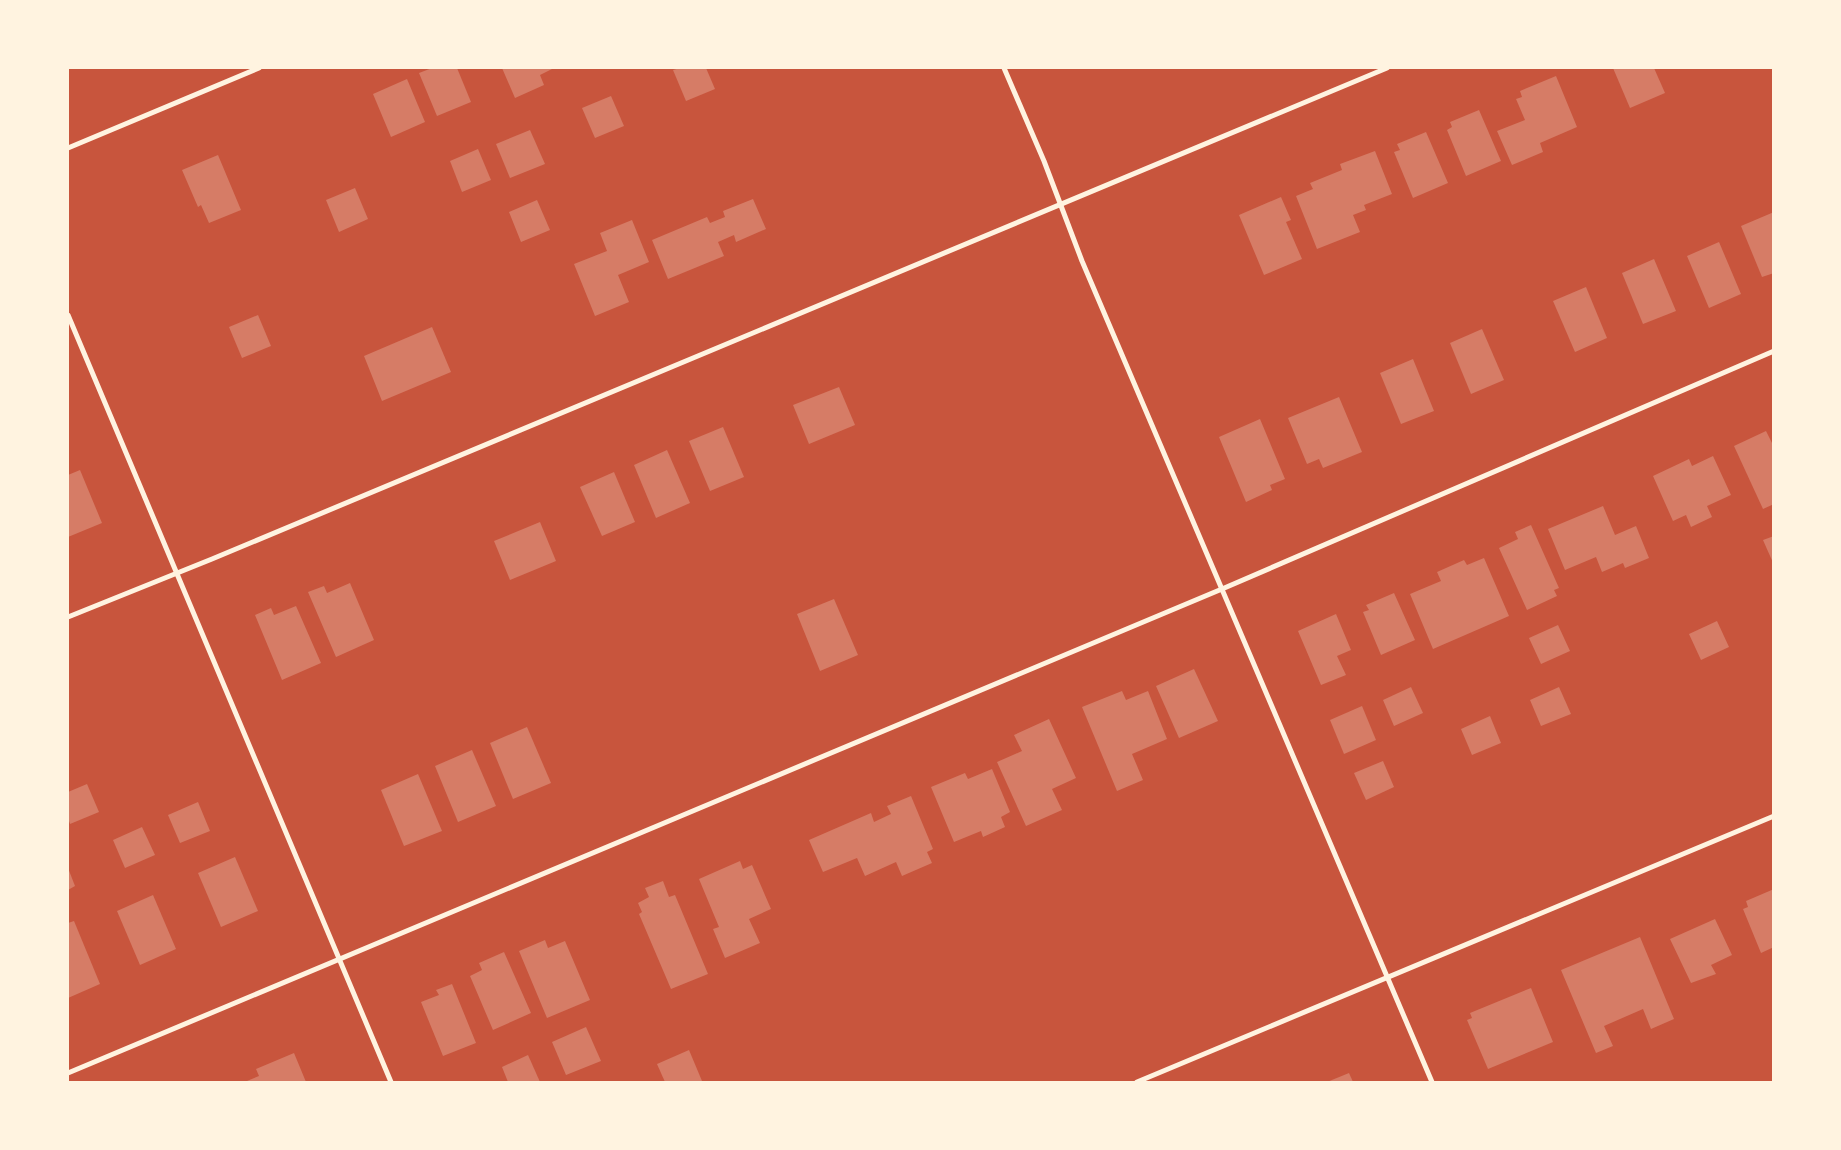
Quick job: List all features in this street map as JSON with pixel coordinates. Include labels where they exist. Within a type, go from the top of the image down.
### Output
[{"type":"street","points":[[68,148],[259,68]]},
{"type":"street","points":[[1004,68],[1082,261],[1432,1082]]},
{"type":"street","points":[[68,616],[177,573],[1387,68]]},
{"type":"street","points":[[68,315],[391,1082]]},
{"type":"street","points":[[68,1073],[1222,589],[1774,351]]},
{"type":"street","points":[[1137,1082],[1774,816]]},
{"type":"building","points":[[432,68],[457,68],[471,102],[437,116],[419,73]]},
{"type":"building","points":[[502,68],[552,69],[540,75],[544,85],[515,98]]},
{"type":"building","points":[[680,68],[706,68],[715,89],[686,101],[673,70]]},
{"type":"building","points":[[1613,68],[1654,68],[1665,93],[1630,108]]},
{"type":"building","points":[[1556,76],[1577,127],[1540,143],[1543,152],[1512,165],[1497,131],[1525,120],[1516,99],[1522,97],[1520,91]]},
{"type":"building","points":[[407,79],[425,122],[391,137],[373,94]]},
{"type":"building","points":[[611,96],[624,126],[595,138],[582,108]]},
{"type":"building","points":[[1479,110],[1501,161],[1466,176],[1447,130],[1452,127],[1450,122]]},
{"type":"building","points":[[530,130],[545,164],[510,178],[496,144]]},
{"type":"building","points":[[1426,132],[1448,183],[1413,198],[1394,152],[1400,150],[1397,144]]},
{"type":"building","points":[[478,149],[491,180],[462,192],[450,161]]},
{"type":"building","points":[[1375,151],[1392,194],[1364,205],[1366,210],[1353,215],[1360,232],[1317,249],[1296,196],[1313,189],[1310,183],[1342,170],[1340,164]]},
{"type":"building","points":[[218,155],[241,210],[209,223],[201,205],[198,207],[182,170]]},
{"type":"building","points":[[355,188],[368,219],[339,232],[326,200]]},
{"type":"building","points":[[1281,197],[1291,220],[1286,222],[1302,259],[1264,275],[1239,215]]},
{"type":"building","points":[[753,199],[766,229],[736,242],[734,235],[718,242],[724,256],[668,279],[652,240],[707,217],[710,223],[725,217],[723,211]]},
{"type":"building","points":[[537,200],[550,230],[521,242],[509,212]]},
{"type":"building","points":[[1774,212],[1774,273],[1762,277],[1741,226]]},
{"type":"building","points":[[632,220],[649,262],[618,275],[629,302],[595,316],[574,264],[607,251],[600,233]]},
{"type":"building","points":[[1719,242],[1741,294],[1709,308],[1687,256]]},
{"type":"building","points":[[1654,259],[1676,311],[1643,324],[1622,273]]},
{"type":"building","points":[[1586,287],[1607,338],[1575,352],[1553,301]]},
{"type":"building","points":[[258,315],[271,346],[242,358],[229,327]]},
{"type":"building","points":[[432,327],[451,372],[382,401],[364,356]]},
{"type":"building","points":[[1482,329],[1504,380],[1471,394],[1450,343]]},
{"type":"building","points":[[1413,359],[1434,411],[1401,424],[1380,373]]},
{"type":"building","points":[[839,387],[855,425],[809,444],[793,405]]},
{"type":"building","points":[[1339,397],[1362,452],[1323,468],[1319,459],[1307,464],[1288,418]]},
{"type":"building","points":[[1260,419],[1285,479],[1270,485],[1272,490],[1246,502],[1219,437]]},
{"type":"building","points":[[723,427],[744,477],[710,491],[689,441]]},
{"type":"building","points":[[1766,431],[1774,447],[1774,504],[1763,509],[1734,446]]},
{"type":"building","points":[[667,450],[690,503],[656,518],[634,465]]},
{"type":"building","points":[[1713,456],[1731,495],[1707,506],[1712,517],[1691,527],[1686,515],[1673,521],[1653,476],[1689,459],[1692,466]]},
{"type":"building","points":[[80,470],[102,523],[68,537],[68,475]]},
{"type":"building","points":[[614,472],[635,522],[602,536],[580,487]]},
{"type":"building","points":[[1603,506],[1615,535],[1636,526],[1649,558],[1625,568],[1623,563],[1602,572],[1596,557],[1565,570],[1548,529]]},
{"type":"building","points":[[540,522],[556,561],[510,580],[494,541]]},
{"type":"building","points":[[1531,525],[1559,588],[1554,590],[1557,596],[1527,610],[1499,548],[1518,539],[1515,532]]},
{"type":"building","points":[[1774,536],[1774,565],[1763,540]]},
{"type":"building","points":[[1484,558],[1509,616],[1433,649],[1410,594],[1441,581],[1437,572],[1464,560],[1467,565]]},
{"type":"building","points":[[350,583],[374,640],[336,657],[308,592],[324,586],[327,593]]},
{"type":"building","points":[[1394,593],[1415,640],[1381,655],[1363,612],[1369,610],[1366,605]]},
{"type":"building","points":[[834,599],[858,655],[820,671],[797,614]]},
{"type":"building","points":[[296,606],[321,663],[282,680],[255,615],[271,608],[274,615]]},
{"type":"building","points":[[1336,614],[1351,650],[1337,656],[1346,675],[1321,685],[1298,631]]},
{"type":"building","points":[[1717,621],[1729,647],[1701,660],[1689,634]]},
{"type":"building","points":[[1558,625],[1570,651],[1541,664],[1529,638]]},
{"type":"building","points":[[1194,669],[1218,721],[1179,738],[1156,686]]},
{"type":"building","points":[[1411,687],[1423,713],[1394,726],[1383,700]]},
{"type":"building","points":[[1559,687],[1571,714],[1541,726],[1530,700]]},
{"type":"building","points":[[1122,691],[1126,700],[1148,691],[1167,739],[1132,754],[1143,780],[1117,791],[1082,707]]},
{"type":"building","points":[[1362,706],[1376,740],[1344,754],[1330,720]]},
{"type":"building","points":[[1490,716],[1501,743],[1472,755],[1461,729]]},
{"type":"building","points":[[1049,719],[1076,778],[1052,789],[1062,810],[1026,826],[997,762],[1022,751],[1014,735]]},
{"type":"building","points":[[527,727],[551,783],[513,799],[490,743]]},
{"type":"building","points":[[472,750],[496,806],[458,822],[435,766]]},
{"type":"building","points":[[1383,761],[1394,787],[1366,800],[1354,773]]},
{"type":"building","points":[[992,769],[1010,812],[1001,817],[1005,827],[983,837],[981,831],[954,842],[931,787],[965,773],[968,779]]},
{"type":"building","points":[[418,774],[442,831],[404,846],[381,790]]},
{"type":"building","points":[[87,784],[99,812],[70,824],[68,818],[68,792]]},
{"type":"building","points":[[911,796],[933,849],[927,852],[932,863],[902,876],[896,862],[865,876],[857,858],[823,872],[809,840],[871,813],[874,822],[891,814],[887,806]]},
{"type":"building","points":[[198,802],[210,831],[180,843],[168,815]]},
{"type":"building","points":[[142,827],[155,855],[125,868],[113,840]]},
{"type":"building","points":[[235,857],[258,911],[221,927],[198,873]]},
{"type":"building","points":[[740,861],[743,869],[752,865],[771,909],[749,919],[760,943],[725,958],[713,929],[719,927],[699,879]]},
{"type":"building","points":[[68,868],[75,886],[68,890]]},
{"type":"building","points":[[663,881],[669,897],[675,895],[708,974],[671,989],[639,914],[642,912],[638,903],[649,897],[645,888]]},
{"type":"building","points":[[1774,889],[1774,947],[1761,953],[1743,909],[1748,907],[1746,901]]},
{"type":"building","points":[[153,895],[176,949],[140,965],[117,911]]},
{"type":"building","points":[[1715,919],[1732,955],[1711,965],[1716,974],[1691,983],[1670,939]]},
{"type":"building","points":[[74,921],[100,984],[68,998],[68,923]]},
{"type":"building","points":[[1640,937],[1674,1019],[1651,1029],[1643,1009],[1604,1026],[1613,1046],[1596,1053],[1561,970]]},
{"type":"building","points":[[545,940],[548,948],[565,941],[590,1000],[547,1018],[519,951]]},
{"type":"building","points":[[504,952],[531,1013],[493,1030],[470,976],[482,970],[479,963]]},
{"type":"building","points":[[452,984],[476,1043],[443,1056],[421,1002],[439,995],[436,990]]},
{"type":"building","points":[[1531,988],[1553,1042],[1488,1069],[1467,1020],[1472,1018],[1470,1013]]},
{"type":"building","points":[[586,1027],[601,1061],[566,1075],[552,1042]]},
{"type":"building","points":[[689,1050],[702,1081],[665,1082],[657,1064]]},
{"type":"building","points":[[294,1053],[306,1082],[247,1081],[259,1076],[256,1069]]},
{"type":"building","points":[[528,1055],[540,1082],[508,1082],[502,1067]]},
{"type":"building","points":[[1349,1073],[1353,1082],[1327,1082]]}]
